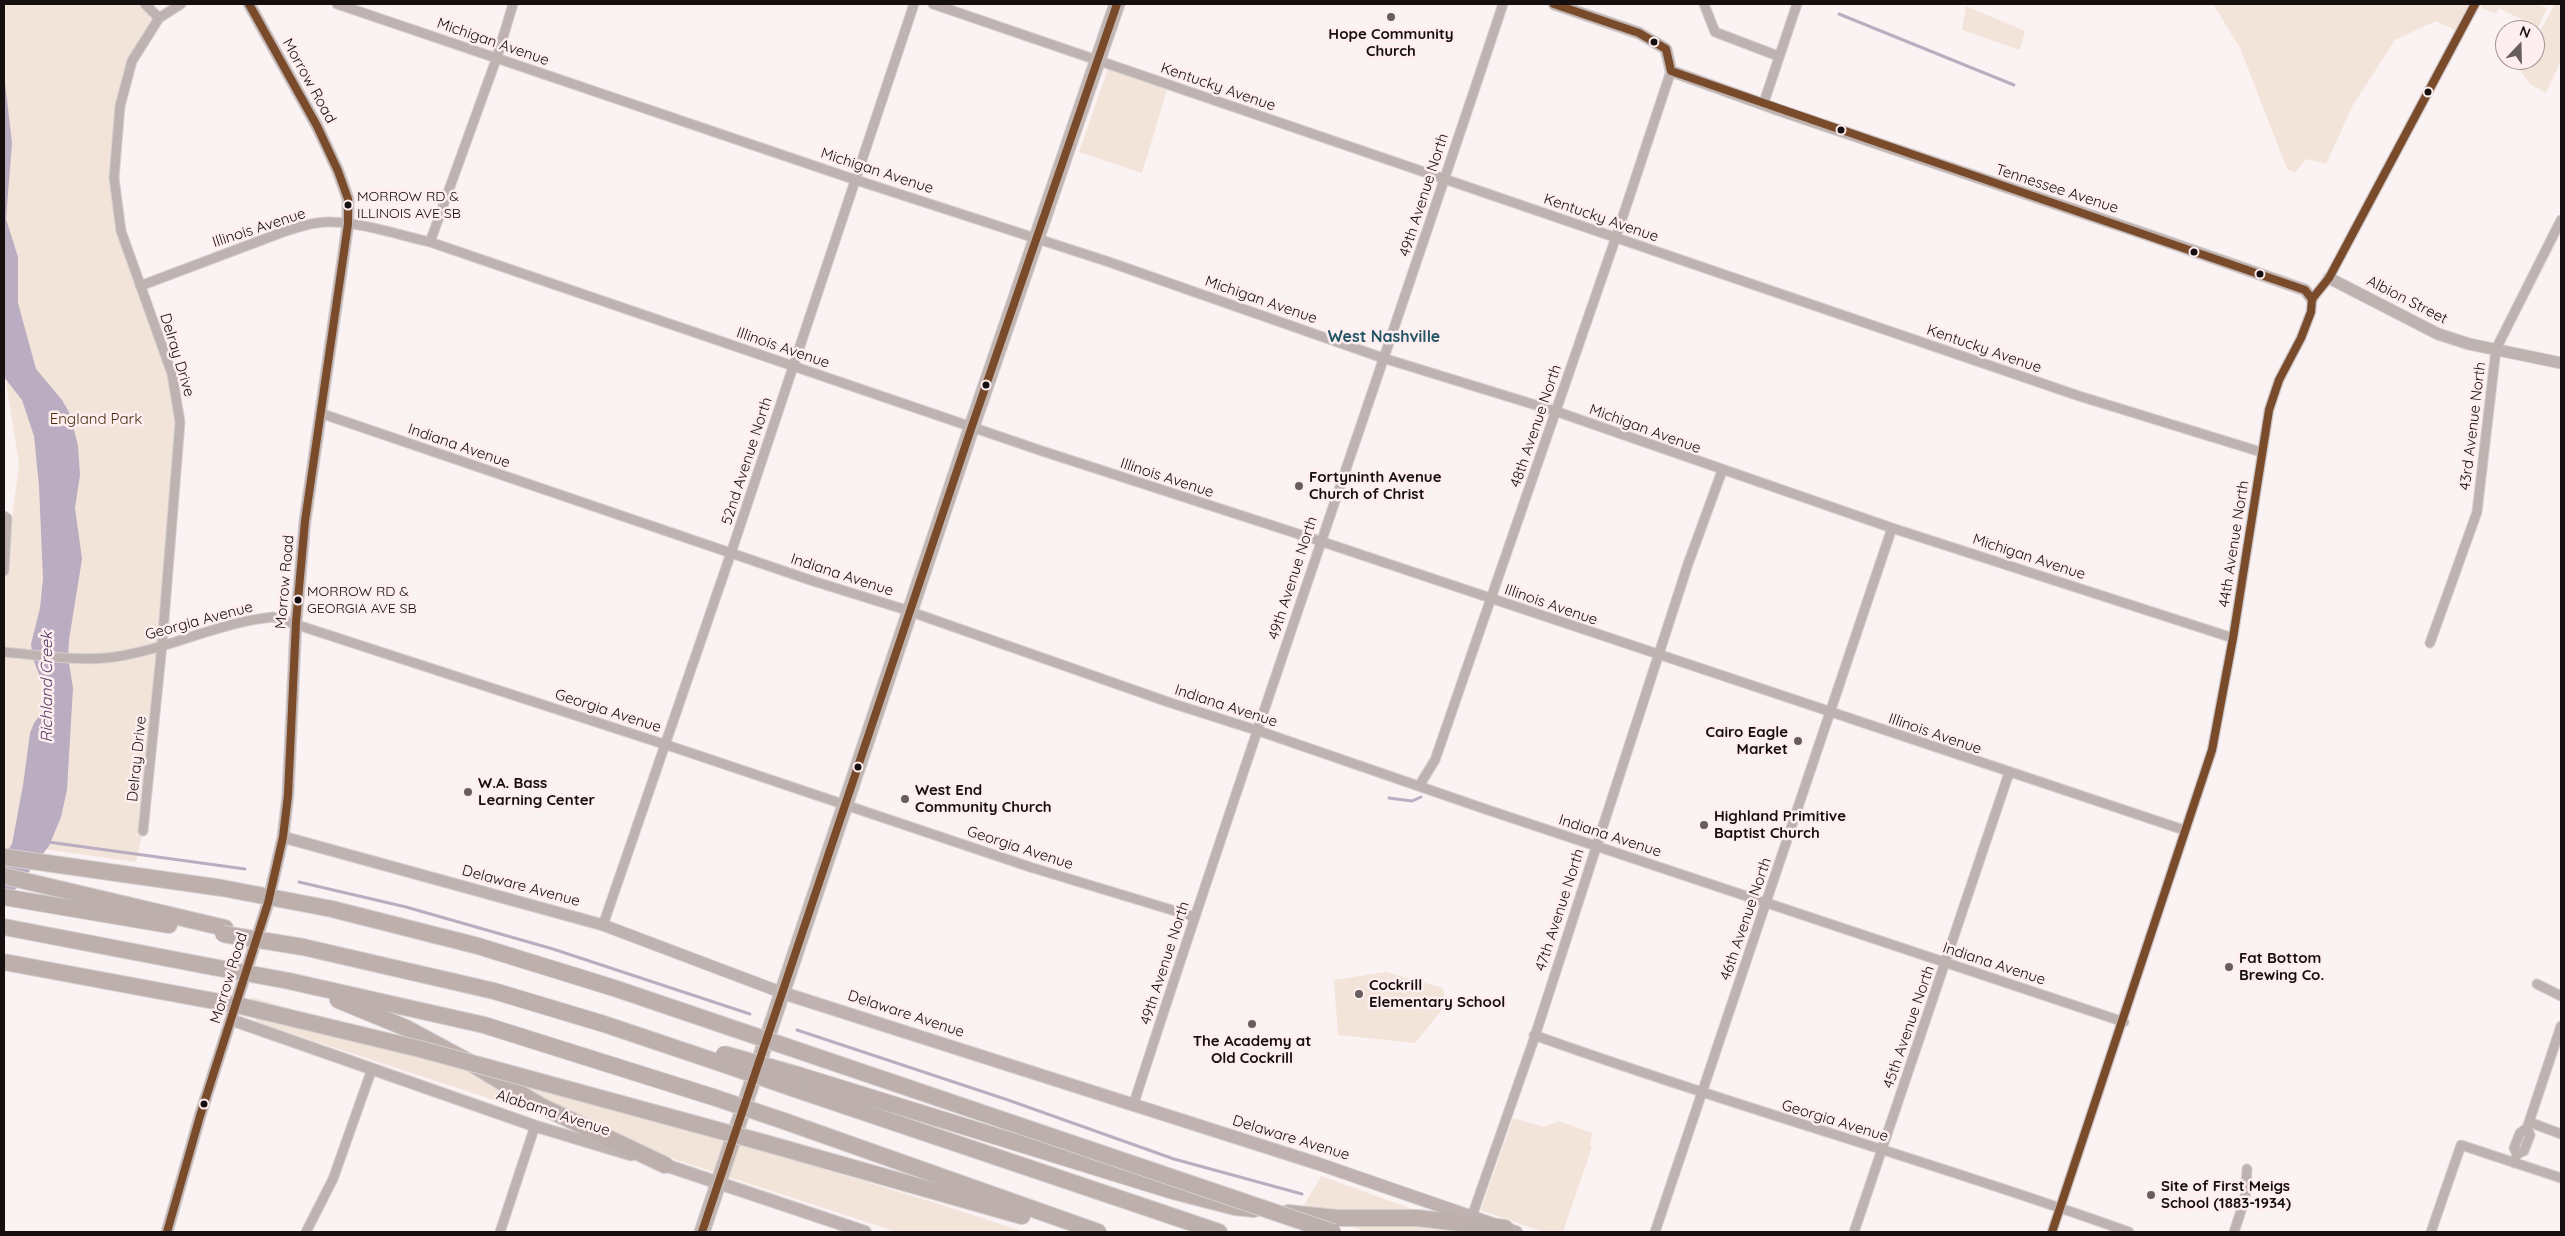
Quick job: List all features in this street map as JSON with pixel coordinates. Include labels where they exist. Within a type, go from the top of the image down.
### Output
[{"type":"highway","points":[[4,857],[222,888],[277,898],[332,909],[478,946],[614,988],[1332,1232]]},
{"type":"highway","points":[[4,876],[59,888],[224,931],[494,991],[796,1082],[1235,1207],[1336,1218],[1417,1218],[1511,1230]]},
{"type":"highway","points":[[4,897],[224,931]]},
{"type":"highway","points":[[4,926],[289,981],[484,1025],[714,1097],[1098,1232]]},
{"type":"highway","points":[[4,962],[241,1006],[420,1049],[1084,1232]]},
{"type":"highway","points":[[289,981],[406,1028],[469,1062],[541,1106],[665,1165]]},
{"type":"highway","points":[[796,1082],[1218,1232]]},
{"type":"main road","points":[[702,1232],[972,426],[1117,4]]},
{"type":"main road","name":"Delaware Avenue","points":[[783,992],[1133,1106],[1306,1159],[1511,1230]]},
{"type":"main road","name":"Alabama Avenue","points":[[665,1165],[865,1232]]},
{"type":"street","points":[[145,4],[159,18]]},
{"type":"street","name":"Delray Drive","points":[[143,830],[162,645],[180,422],[172,374],[123,239],[116,204],[114,178],[117,125],[124,85],[132,61],[159,18],[181,4]]},
{"type":"street","name":"Morrow Road","points":[[167,1232],[200,1116],[268,904],[283,838],[292,743],[296,622],[305,520],[348,224],[348,199],[334,162],[317,126],[249,4]]},
{"type":"street","name":"Michigan Avenue","points":[[337,4],[856,180],[1038,238],[1383,358],[1555,411],[1722,471],[1892,528],[2233,638]]},
{"type":"street","points":[[430,242],[497,57],[513,4]]},
{"type":"street","name":"52nd Avenue North","points":[[604,925],[731,553],[914,4]]},
{"type":"street","name":"Kentucky Avenue","points":[[933,4],[2079,396],[2262,452]]},
{"type":"street","name":"49th Avenue North","points":[[1133,1106],[1320,541],[1502,4]]},
{"type":"street","points":[[1554,4],[1639,33],[1666,49],[1671,71]]},
{"type":"street","points":[[1704,4],[1715,32],[1778,56]]},
{"type":"street","points":[[1763,105],[1797,4]]},
{"type":"street","name":"44th Avenue North","points":[[2052,1232],[2124,1022],[2184,830],[2212,750],[2233,638],[2269,410],[2279,380],[2301,338],[2311,312],[2312,299],[2329,278],[2475,4]]},
{"type":"street","name":"Tennessee Avenue","points":[[1671,71],[1763,105],[2305,290],[2312,299]]},
{"type":"street","name":"48th Avenue North","points":[[1419,786],[1435,760],[1616,237],[1671,71]]},
{"type":"street","name":"43rd Avenue North","points":[[2430,643],[2477,512],[2496,349],[2561,220]]},
{"type":"street","name":"Illinois Avenue","points":[[140,286],[283,232],[307,225],[331,222],[348,224],[430,242],[1108,473],[1320,541],[2184,830]]},
{"type":"street","name":"Albion Street","points":[[2329,278],[2438,334],[2561,363]]},
{"type":"street","name":"Indiana Avenue","points":[[320,413],[910,612],[1159,699],[1259,730],[1419,786],[2124,1022]]},
{"type":"street","name":"47th Avenue North","points":[[1472,1216],[1534,1035],[1658,655],[1722,471]]},
{"type":"street","points":[[4,571],[5,517]]},
{"type":"street","name":"46th Avenue North","points":[[1655,1232],[1892,528]]},
{"type":"street","name":"Georgia Avenue","points":[[8,652],[93,659],[116,657],[251,619],[273,617],[296,622],[1030,867],[1195,917]]},
{"type":"street","name":"45th Avenue North","points":[[1854,1232],[2009,773]]},
{"type":"street","name":"Delaware Avenue","points":[[283,838],[604,925],[783,992]]},
{"type":"street","points":[[2537,984],[2561,996]]},
{"type":"street","name":"Alabama Avenue","points":[[232,1020],[535,1126],[665,1165]]},
{"type":"street","points":[[2515,1158],[2514,1148],[2520,1133],[2528,1125],[2561,1026]]},
{"type":"street","name":"Georgia Avenue","points":[[1534,1035],[1702,1093],[1883,1150],[2129,1232]]},
{"type":"street","points":[[306,1232],[333,1180],[372,1069]]},
{"type":"street","points":[[2528,1125],[2561,1134]]},
{"type":"street","points":[[500,1232],[535,1126]]},
{"type":"street","points":[[2430,1232],[2461,1145],[2515,1158],[2561,1178]]},
{"type":"street","points":[[2234,1232],[2245,1199],[2247,1169]]},
{"type":"green space","name":"England Park","points":[[4,4],[145,4],[159,18],[124,85],[114,195],[179,407],[143,831],[136,862],[37,848],[4,900],[4,583],[19,464],[4,369]]},
{"type":"green space","points":[[2213,4],[2475,4],[2461,33],[2436,21],[2395,40],[2353,105],[2326,164],[2306,159],[2295,173],[2287,169],[2240,48]]},
{"type":"green space","points":[[2483,4],[2538,4],[2547,8],[2542,20],[2522,20],[2499,8],[2496,14],[2481,8]]},
{"type":"green space","points":[[2555,4],[2561,4],[2561,61],[2546,93],[2530,84],[2520,70],[2545,70],[2545,22]]},
{"type":"green space","points":[[1966,6],[2025,31],[2020,50],[1962,30]]},
{"type":"green space","points":[[1108,69],[1167,90],[1142,173],[1079,152]]},
{"type":"green space","points":[[1386,972],[1443,988],[1446,1005],[1415,1043],[1338,1035],[1334,980]]},
{"type":"green space","points":[[251,997],[936,1203],[1024,1232],[897,1232],[256,1022]]},
{"type":"green space","points":[[1513,1118],[1544,1127],[1559,1121],[1592,1133],[1590,1146],[1592,1147],[1563,1232],[1543,1232],[1481,1210]]},
{"type":"green space","points":[[1321,1176],[1475,1232],[1366,1232],[1302,1209]]},
{"type":"water","name":"Richland Creek","points":[[4,74],[12,143],[6,219],[18,257],[18,303],[36,369],[62,400],[70,414],[78,446],[80,475],[75,508],[82,559],[69,640],[68,657],[73,688],[67,790],[61,817],[49,846],[4,904],[4,855],[12,844],[30,733],[34,723],[50,702],[33,659],[31,644],[40,608],[43,579],[39,486],[34,436],[22,400],[4,377]]},
{"type":"waterway","points":[[1839,14],[2014,85]]},
{"type":"waterway","points":[[1389,798],[1412,801],[1421,797]]},
{"type":"waterway","points":[[48,842],[245,869]]},
{"type":"waterway","points":[[299,882],[406,907],[553,949],[750,1014]]},
{"type":"waterway","points":[[797,1030],[1008,1100],[1174,1159],[1302,1194]]},
{"type":"transit line","points":[[167,1232],[200,1116],[268,903],[283,837],[288,795],[296,622],[305,521],[348,224],[348,199],[338,171],[317,126],[249,4]]},
{"type":"transit line","points":[[702,1232],[972,426],[1117,4]]},
{"type":"transit line","points":[[1554,4],[1639,33],[1666,49],[1671,71],[2305,290],[2312,299]]},
{"type":"transit line","points":[[2052,1232],[2212,750],[2233,638],[2269,410],[2279,380],[2301,338],[2311,312],[2312,299],[2329,278],[2475,4]]},
{"type":"place","name":"Hope Community Church","points":[[1391,17]]},
{"type":"place","name":"MORROW RD & ILLINOIS AVE SB","points":[[348,205]]},
{"type":"place","name":"Fortyninth Avenue Church of Christ","points":[[1299,486]]},
{"type":"place","name":"MORROW RD & GEORGIA AVE SB","points":[[298,600]]},
{"type":"place","name":"Cairo Eagle Market","points":[[1798,741]]},
{"type":"place","name":"W.A. Bass Learning Center","points":[[468,792]]},
{"type":"place","name":"West End Community Church","points":[[905,799]]},
{"type":"place","name":"Highland Primitive Baptist Church","points":[[1704,825]]},
{"type":"place","name":"Fat Bottom Brewing Co.","points":[[2229,967]]},
{"type":"place","name":"Cockrill Elementary School","points":[[1359,994]]},
{"type":"place","name":"The Academy at Old Cockrill","points":[[1252,1024]]},
{"type":"place","name":"Site of First Meigs School (1883-1934)","points":[[2151,1195]]},
{"type":"district","name":"West Nashville","points":[[1384,337]]}]
